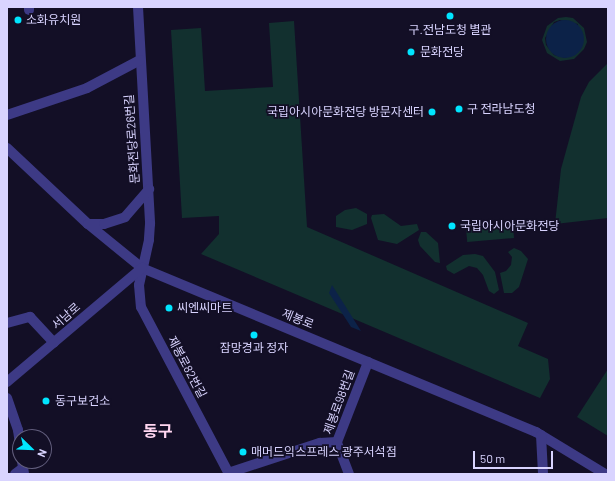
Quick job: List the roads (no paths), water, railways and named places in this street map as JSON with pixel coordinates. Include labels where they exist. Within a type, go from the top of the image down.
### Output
[{"type":"street","name":"문화전당로26번길","points":[[138,7],[140,60],[149,189],[149,240],[142,268]]},
{"type":"street","points":[[7,115],[87,88],[140,60]]},
{"type":"street","name":"제봉로","points":[[7,148],[88,224],[142,268],[541,435],[606,474]]},
{"type":"street","points":[[88,224],[104,224],[125,217],[149,189]]},
{"type":"street","name":"서남로","points":[[7,382],[142,268]]},
{"type":"street","name":"제봉로82번길","points":[[142,268],[139,285],[140,307],[228,474],[320,443],[337,442]]},
{"type":"street","points":[[7,324],[30,317],[54,343]]},
{"type":"street","name":"제봉로98번길","points":[[349,474],[337,442],[368,362]]},
{"type":"street","points":[[7,398],[18,429]]},
{"type":"street","points":[[541,435],[543,474]]},
{"type":"water","points":[[561,20],[569,20],[579,25],[583,32],[583,46],[579,53],[569,58],[561,58],[551,53],[549,50],[546,43],[546,35],[551,25],[554,23]]},
{"type":"water","points":[[332,285],[361,331],[351,327],[329,293]]},
{"type":"place","name":"구.전남도청 별관","points":[[450,16]]},
{"type":"place","name":"소화유치원","points":[[18,20]]},
{"type":"place","name":"문화전당","points":[[411,52]]},
{"type":"place","name":"구 전라남도청","points":[[459,109]]},
{"type":"place","name":"국립아시아문화전당 방문자센터","points":[[432,112]]},
{"type":"place","name":"국립아시아문화전당","points":[[452,226]]},
{"type":"place","name":"씨엔씨마트","points":[[169,308]]},
{"type":"place","name":"잠망경과 정자","points":[[254,335]]},
{"type":"place","name":"동구보건소","points":[[46,401]]},
{"type":"place","name":"매머드익스프레스 광주서석점","points":[[243,452]]},
{"type":"district","name":"동구","points":[[158,431]]}]
